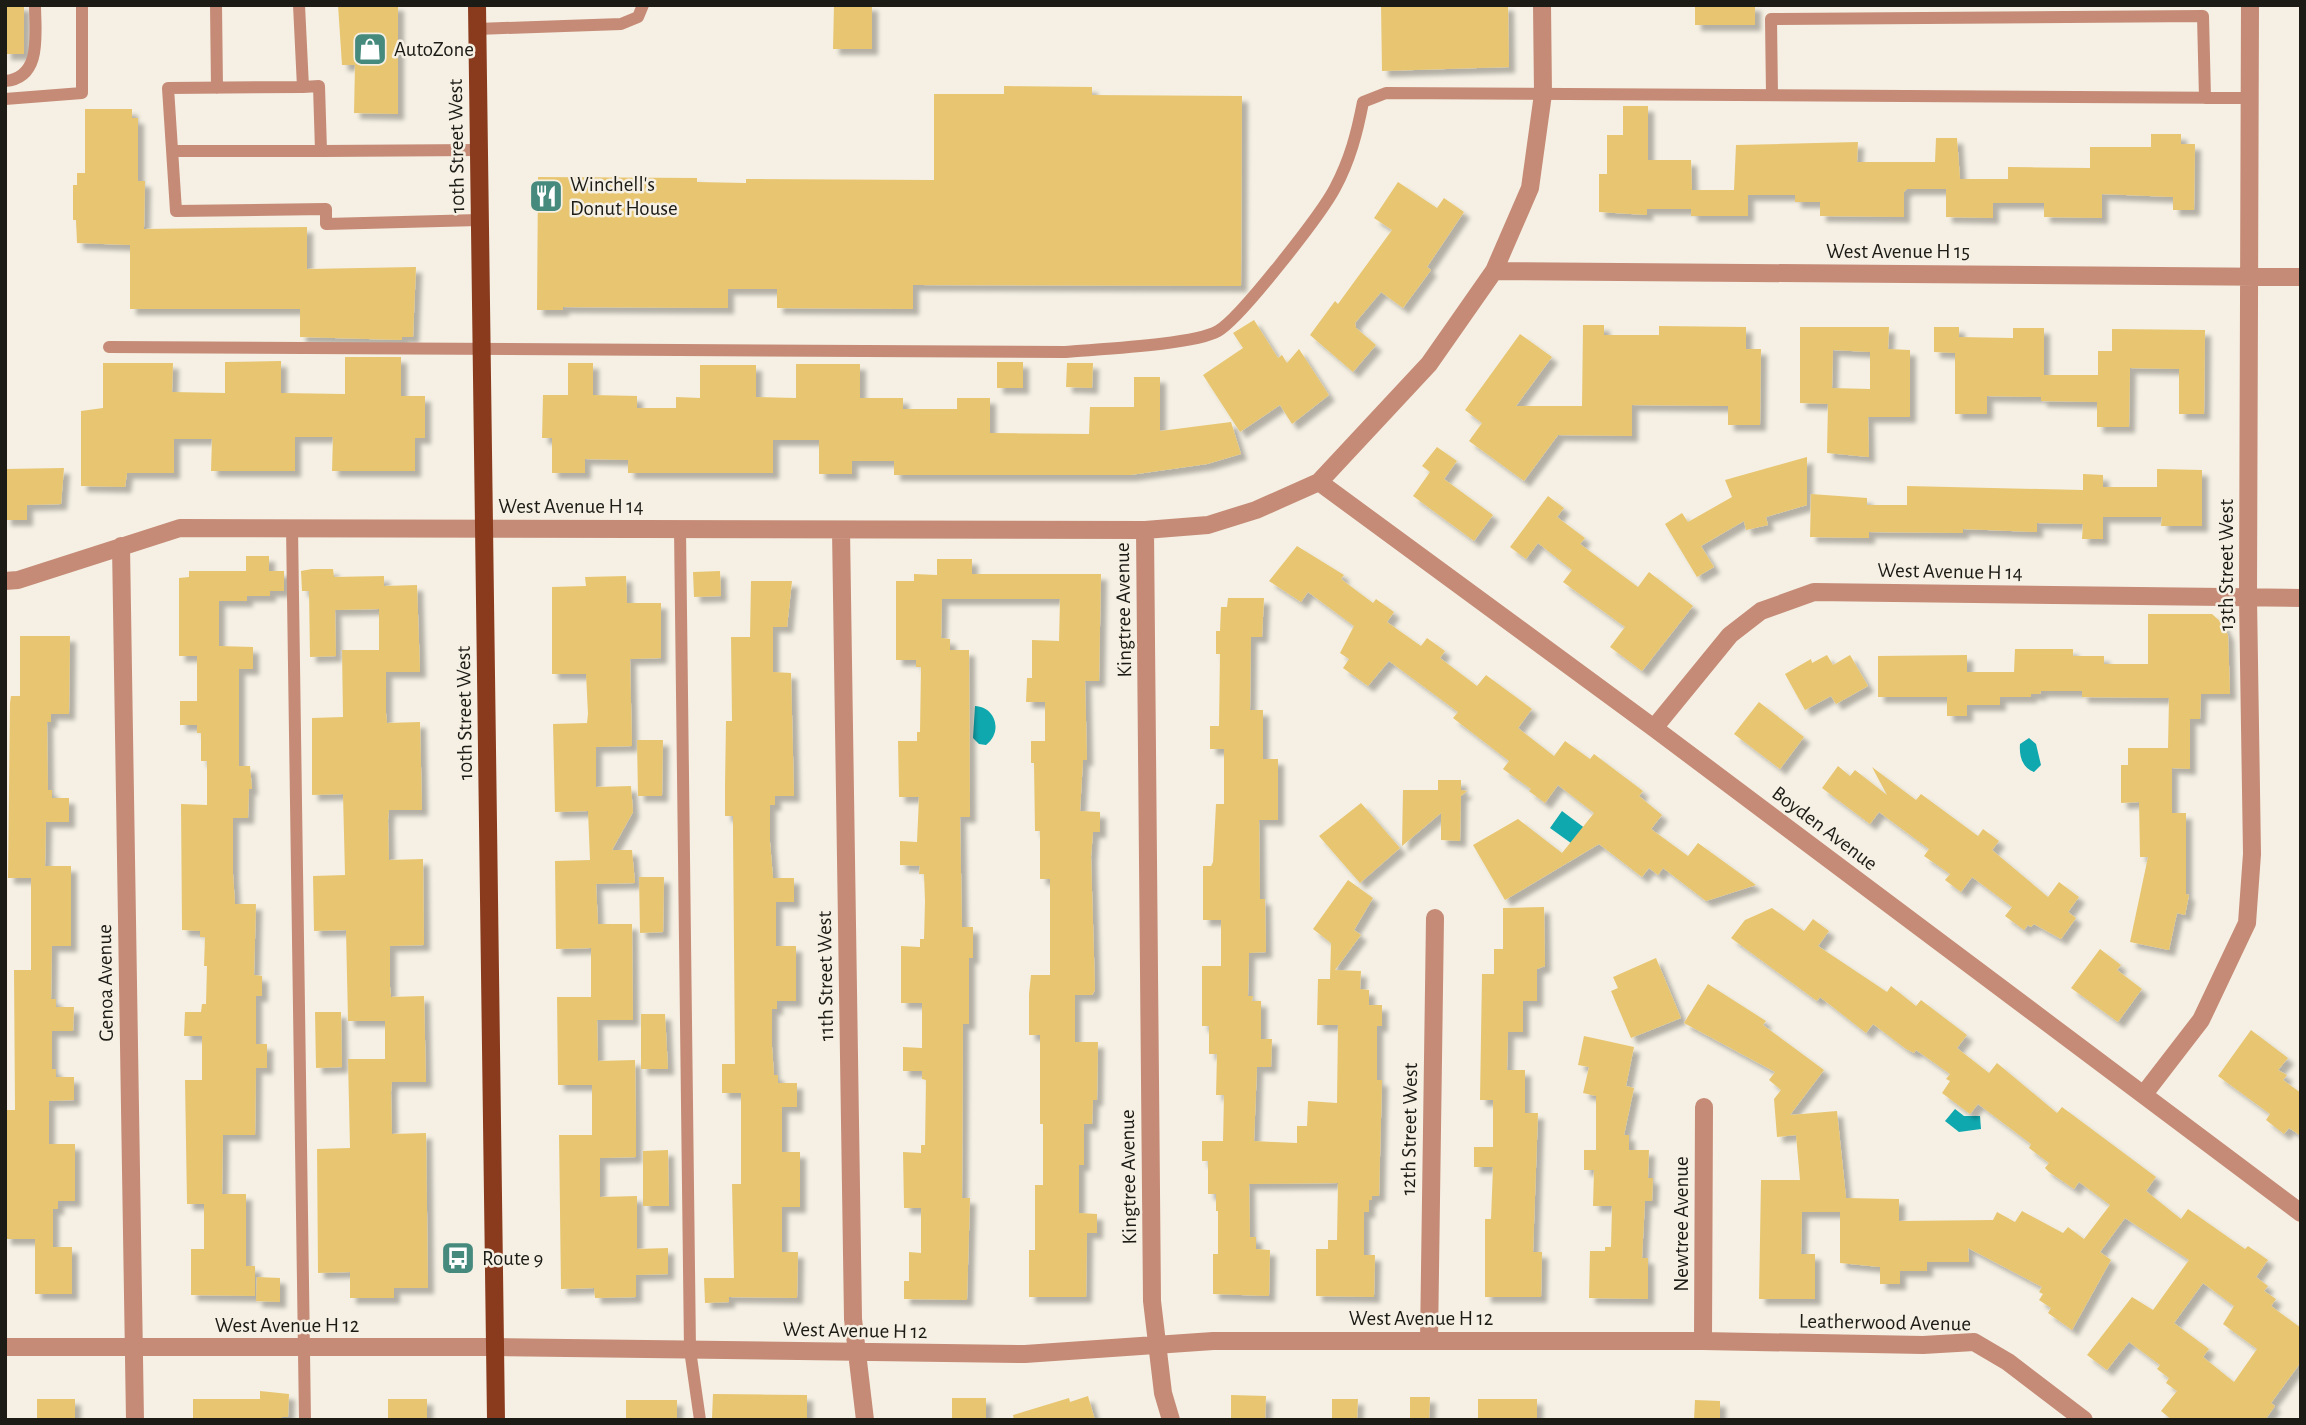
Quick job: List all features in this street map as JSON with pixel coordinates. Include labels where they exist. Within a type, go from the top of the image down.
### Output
[{"type":"main road","name":"10th Street West","points":[[477,5],[496,1420]]},
{"type":"street","name":"Kingtree Avenue","points":[[1171,1420],[1163,1392],[1152,1301],[1145,530],[1208,525],[1256,510],[1319,482],[1429,364],[1494,271],[1530,188],[1543,94],[1542,5]]},
{"type":"street","name":"13th Street West","points":[[2144,1094],[2201,1020],[2248,923],[2252,854],[2248,598],[2250,5]]},
{"type":"street","name":"West Avenue H 15","points":[[1494,271],[2301,277]]},
{"type":"street","name":"Boyden Avenue","points":[[1319,482],[1654,728],[2301,1213]]},
{"type":"street","name":"West Avenue H 14","points":[[5,581],[18,580],[180,528],[1145,530]]},
{"type":"street","name":"11th Street West","points":[[841,530],[853,1319],[865,1420]]},
{"type":"street","name":"Genoa Avenue","points":[[121,546],[135,1420]]},
{"type":"street","name":"West Avenue H 14","points":[[1654,728],[1730,635],[1761,611],[1814,592],[2301,598]]},
{"type":"street","name":"12th Street West","points":[[1429,1341],[1435,918]]},
{"type":"street","name":"Newtree Avenue","points":[[1703,1341],[1704,1107]]},
{"type":"street","name":"West Avenue H 12","points":[[5,1347],[494,1347],[1026,1354],[1213,1341],[1703,1341]]},
{"type":"street","name":"Leatherwood Avenue","points":[[1703,1341],[1923,1345],[1974,1342],[2008,1362],[2084,1420]]},
{"type":"lane","points":[[5,81],[22,76],[34,59],[35,5]]},
{"type":"lane","points":[[5,99],[82,93],[82,5]]},
{"type":"lane","points":[[216,5],[217,88]]},
{"type":"lane","points":[[299,5],[303,87]]},
{"type":"lane","points":[[477,29],[612,24],[638,17],[643,5]]},
{"type":"lane","points":[[1772,95],[1771,19],[2203,16],[2205,98]]},
{"type":"lane","points":[[321,151],[318,86],[169,88],[176,211],[326,209],[326,224],[480,220]]},
{"type":"lane","points":[[109,347],[1065,352],[1217,332],[1242,311],[1334,190],[1355,144],[1363,102],[1386,93],[2249,98]]},
{"type":"lane","points":[[173,151],[479,150]]},
{"type":"lane","points":[[292,527],[299,1180],[305,1420]]},
{"type":"lane","points":[[680,529],[690,1350],[700,1420]]},
{"type":"water","points":[[975,706],[988,711],[995,721],[994,734],[986,745],[979,744],[973,738]]},
{"type":"water","points":[[2029,738],[2036,744],[2041,765],[2034,772],[2024,764],[2020,752],[2020,744]]},
{"type":"water","points":[[1562,811],[1586,829],[1582,851],[1550,828]]},
{"type":"water","points":[[1955,1109],[1964,1116],[1980,1116],[1981,1129],[1959,1132],[1945,1121]]},
{"type":"building","points":[[5,5],[24,5],[24,54],[5,54]]},
{"type":"building","name":"AutoZone","points":[[338,5],[398,5],[398,114],[354,113],[355,65],[342,65]]},
{"type":"building","points":[[834,5],[872,5],[872,49],[833,49]]},
{"type":"building","points":[[1381,5],[1508,5],[1509,67],[1382,71]]},
{"type":"building","points":[[1695,5],[1755,5],[1755,25],[1695,25]]},
{"type":"building","points":[[1004,86],[1092,87],[1092,95],[1242,96],[1241,286],[913,285],[913,309],[777,308],[777,289],[728,289],[728,308],[563,307],[563,310],[537,310],[538,177],[697,178],[697,182],[746,183],[746,179],[934,180],[934,94],[1004,94]]},
{"type":"building","points":[[1623,106],[1648,106],[1648,160],[1691,160],[1692,190],[1734,190],[1736,145],[1858,142],[1857,162],[1935,162],[1936,138],[1957,138],[1960,179],[2008,179],[2008,167],[2090,168],[2090,147],[2151,147],[2151,134],[2181,134],[2181,144],[2195,144],[2194,210],[2173,210],[2173,197],[2102,194],[2102,218],[2044,217],[2044,203],[1993,203],[1993,218],[1946,217],[1946,189],[1907,189],[1904,192],[1904,217],[1820,216],[1820,202],[1795,202],[1795,195],[1748,195],[1748,216],[1691,216],[1691,209],[1647,209],[1647,215],[1599,212],[1599,174],[1607,174],[1607,135],[1623,135]]},
{"type":"building","points":[[85,109],[132,109],[132,118],[138,118],[138,181],[145,181],[144,229],[307,227],[307,269],[416,267],[413,337],[402,337],[402,340],[300,337],[300,309],[130,309],[130,245],[77,243],[76,220],[73,220],[73,185],[77,185],[77,173],[85,173]]},
{"type":"building","points":[[1398,182],[1437,208],[1444,198],[1464,212],[1427,267],[1431,270],[1403,308],[1381,292],[1355,323],[1356,328],[1376,345],[1353,372],[1310,335],[1335,301],[1338,304],[1392,230],[1374,218]]},
{"type":"building","points":[[1254,320],[1278,358],[1282,355],[1287,363],[1299,349],[1329,395],[1292,424],[1280,405],[1240,432],[1203,375],[1243,348],[1233,333]]},
{"type":"building","points":[[1583,325],[1604,325],[1604,335],[1659,335],[1659,326],[1746,327],[1746,349],[1761,349],[1760,425],[1728,425],[1728,406],[1632,405],[1632,436],[1558,435],[1524,481],[1469,441],[1482,423],[1465,410],[1520,334],[1552,357],[1516,406],[1582,406]]},
{"type":"building","points":[[1800,327],[1889,327],[1888,349],[1910,350],[1910,417],[1868,417],[1869,457],[1827,453],[1828,404],[1800,403]],"holes":[[[1833,350],[1870,352],[1870,389],[1832,388]]]},
{"type":"building","points":[[1934,327],[1959,327],[1959,337],[2013,338],[2013,328],[2044,328],[2044,375],[2098,375],[2098,351],[2112,351],[2112,329],[2205,330],[2204,414],[2179,414],[2179,369],[2130,368],[2129,427],[2097,427],[2097,402],[2041,401],[2041,397],[1987,396],[1987,414],[1955,414],[1955,353],[1934,352]]},
{"type":"building","points":[[345,357],[401,357],[401,396],[425,396],[425,438],[415,438],[415,471],[332,471],[333,437],[295,437],[295,471],[211,471],[212,439],[174,439],[174,473],[127,473],[125,487],[81,486],[81,411],[103,408],[103,363],[173,363],[172,392],[225,393],[225,362],[281,361],[281,393],[345,394]]},
{"type":"building","points":[[997,362],[1023,362],[1023,388],[997,388]]},
{"type":"building","points":[[568,363],[593,363],[593,395],[637,396],[637,408],[676,408],[676,397],[700,398],[700,365],[756,365],[756,397],[796,398],[796,364],[860,364],[860,398],[903,398],[903,409],[957,409],[957,398],[990,398],[990,433],[1089,434],[1090,407],[1134,407],[1134,377],[1160,377],[1160,431],[1231,422],[1241,454],[1207,464],[1130,475],[894,475],[894,461],[852,461],[852,474],[819,474],[819,440],[773,440],[773,473],[628,473],[628,460],[585,459],[585,473],[552,473],[552,438],[542,438],[543,395],[568,395]]},
{"type":"building","points":[[1067,363],[1093,363],[1092,388],[1066,387]]},
{"type":"building","points":[[1437,447],[1457,461],[1444,479],[1493,515],[1474,541],[1413,496],[1430,472],[1422,466]]},
{"type":"building","points":[[1807,457],[1807,505],[1766,517],[1768,525],[1746,530],[1744,521],[1701,546],[1714,567],[1697,577],[1665,524],[1682,513],[1688,522],[1732,497],[1725,480]]},
{"type":"building","points":[[64,468],[61,504],[27,505],[27,520],[5,520],[5,469]]},
{"type":"building","points":[[2157,469],[2202,470],[2202,526],[2161,526],[2162,517],[2103,517],[2103,539],[2082,539],[2083,524],[2037,523],[2037,532],[1963,529],[1963,533],[1869,532],[1869,538],[1810,537],[1811,494],[1867,498],[1867,505],[1907,505],[1907,486],[2083,490],[2083,474],[2103,475],[2103,487],[2157,487]]},
{"type":"building","points":[[1548,496],[1564,508],[1557,517],[1585,538],[1580,544],[1638,587],[1649,572],[1693,606],[1642,671],[1610,647],[1625,627],[1563,582],[1572,570],[1538,543],[1526,559],[1510,547]]},
{"type":"building","points":[[1297,546],[1344,575],[1341,579],[1373,603],[1376,599],[1394,612],[1387,622],[1421,646],[1427,638],[1445,651],[1440,658],[1477,686],[1486,675],[1532,709],[1518,728],[1554,756],[1565,741],[1590,759],[1594,754],[1643,791],[1639,796],[1662,815],[1651,829],[1688,856],[1698,843],[1756,885],[1706,901],[1663,868],[1658,875],[1649,868],[1642,877],[1599,844],[1505,900],[1473,845],[1518,819],[1562,853],[1594,813],[1558,785],[1545,803],[1503,769],[1509,761],[1453,718],[1458,712],[1389,661],[1368,686],[1343,668],[1349,659],[1340,653],[1354,626],[1308,592],[1301,602],[1269,581]]},
{"type":"building","points":[[246,556],[269,556],[269,571],[284,571],[284,591],[270,591],[270,596],[247,596],[247,601],[219,601],[219,646],[253,647],[253,669],[239,669],[239,766],[250,766],[252,789],[249,789],[248,818],[233,818],[233,874],[235,904],[256,904],[254,975],[262,976],[262,996],[256,996],[256,1044],[267,1044],[267,1068],[256,1068],[255,1135],[223,1135],[222,1194],[246,1194],[246,1266],[255,1266],[255,1296],[191,1295],[191,1249],[204,1249],[204,1204],[187,1204],[185,1080],[202,1080],[202,1036],[184,1036],[185,1012],[201,1012],[202,1004],[206,1004],[207,966],[204,966],[205,937],[200,937],[200,931],[182,930],[181,804],[207,805],[207,761],[201,761],[201,733],[197,733],[197,725],[180,725],[180,701],[197,701],[197,656],[179,656],[179,578],[189,577],[189,571],[246,571]]},
{"type":"building","points":[[937,559],[972,559],[972,574],[1101,574],[1099,681],[1085,681],[1087,760],[1083,760],[1080,811],[1100,812],[1100,832],[1093,832],[1091,857],[1095,990],[1092,995],[1075,995],[1075,1042],[1098,1042],[1097,1100],[1093,1100],[1092,1124],[1084,1124],[1084,1165],[1079,1165],[1079,1213],[1097,1214],[1097,1233],[1087,1233],[1086,1297],[1029,1297],[1029,1250],[1035,1250],[1035,1185],[1043,1185],[1043,1124],[1040,1124],[1040,1035],[1029,1035],[1029,994],[1031,975],[1050,975],[1050,879],[1040,879],[1040,831],[1035,831],[1034,763],[1031,763],[1031,741],[1045,741],[1045,702],[1026,702],[1027,678],[1032,678],[1032,640],[1059,641],[1060,599],[942,599],[941,638],[950,639],[950,650],[969,650],[970,817],[960,817],[962,927],[973,927],[973,958],[969,958],[969,1024],[963,1024],[962,1198],[970,1198],[967,1300],[904,1299],[904,1281],[909,1281],[909,1252],[921,1253],[921,1208],[904,1208],[903,1152],[921,1153],[921,1145],[925,1145],[926,1080],[922,1079],[922,1071],[903,1071],[903,1047],[922,1048],[922,1003],[901,1003],[901,946],[920,947],[920,939],[924,939],[925,901],[924,874],[919,874],[920,866],[900,865],[900,841],[917,842],[919,797],[899,797],[898,741],[917,741],[917,732],[920,732],[921,667],[916,667],[916,660],[896,660],[896,581],[914,581],[914,574],[937,575]]},
{"type":"building","points":[[333,569],[334,577],[384,576],[384,586],[417,585],[420,672],[386,672],[386,713],[387,723],[420,722],[422,810],[389,810],[388,820],[389,860],[423,859],[424,945],[390,946],[390,987],[391,997],[424,996],[426,1082],[392,1082],[391,1092],[392,1134],[426,1133],[428,1288],[394,1288],[394,1298],[350,1298],[350,1272],[318,1273],[317,1149],[350,1148],[348,1059],[385,1059],[385,1021],[348,1021],[346,930],[314,931],[313,876],[345,875],[343,794],[312,795],[312,718],[343,717],[342,650],[379,650],[379,609],[335,610],[336,656],[310,657],[309,591],[302,591],[301,571]]},
{"type":"building","points":[[720,571],[721,596],[694,597],[693,572]]},
{"type":"building","points":[[626,576],[627,603],[661,603],[661,658],[630,659],[632,746],[596,747],[596,787],[631,786],[633,812],[612,850],[632,850],[635,883],[596,884],[598,924],[632,924],[633,1020],[597,1020],[598,1061],[635,1060],[636,1127],[636,1157],[600,1158],[600,1197],[637,1196],[637,1249],[668,1248],[668,1274],[636,1275],[636,1297],[595,1298],[594,1288],[561,1289],[559,1135],[592,1135],[592,1085],[558,1085],[557,997],[591,997],[591,948],[556,949],[555,861],[590,860],[588,811],[555,812],[553,724],[587,723],[588,714],[586,674],[552,674],[552,587],[586,586],[585,577]]},
{"type":"building","points":[[751,581],[792,581],[787,627],[773,627],[773,672],[791,673],[794,796],[775,796],[775,805],[770,805],[770,842],[773,878],[794,878],[794,902],[776,902],[776,946],[796,946],[796,1001],[777,1001],[777,1009],[772,1009],[772,1047],[774,1075],[778,1075],[778,1083],[797,1083],[797,1107],[782,1107],[782,1152],[800,1152],[800,1207],[782,1207],[782,1252],[798,1252],[797,1298],[729,1297],[729,1302],[705,1303],[704,1278],[734,1278],[732,1184],[741,1184],[741,1093],[722,1093],[722,1064],[735,1064],[733,816],[725,816],[726,721],[732,721],[731,637],[750,637]]},
{"type":"building","points":[[1228,598],[1264,598],[1262,637],[1251,637],[1250,710],[1263,710],[1263,759],[1278,759],[1278,820],[1259,820],[1260,899],[1265,899],[1266,952],[1249,953],[1248,996],[1253,996],[1252,1001],[1261,1001],[1261,1039],[1272,1039],[1271,1067],[1257,1067],[1254,1141],[1297,1143],[1297,1126],[1307,1126],[1308,1101],[1337,1103],[1338,1025],[1317,1025],[1318,979],[1330,979],[1331,943],[1313,929],[1348,880],[1373,898],[1354,930],[1361,935],[1335,970],[1361,971],[1360,989],[1369,990],[1369,1005],[1382,1005],[1382,1026],[1377,1026],[1377,1080],[1382,1080],[1379,1196],[1372,1196],[1372,1200],[1369,1200],[1369,1212],[1364,1212],[1364,1255],[1375,1255],[1374,1297],[1316,1296],[1316,1249],[1328,1249],[1328,1240],[1337,1240],[1338,1183],[1249,1184],[1250,1237],[1256,1237],[1256,1249],[1270,1250],[1269,1296],[1213,1294],[1213,1254],[1218,1254],[1218,1211],[1216,1194],[1208,1194],[1208,1161],[1202,1161],[1202,1141],[1223,1141],[1224,1095],[1216,1095],[1217,1054],[1209,1054],[1209,1026],[1202,1026],[1202,966],[1221,966],[1221,920],[1203,920],[1203,866],[1211,866],[1213,862],[1216,804],[1224,804],[1224,749],[1210,749],[1210,726],[1219,726],[1220,654],[1216,654],[1216,631],[1220,631],[1221,607],[1227,607]]},
{"type":"building","points":[[2148,614],[2212,614],[2222,623],[2228,635],[2230,694],[2201,694],[2200,719],[2190,719],[2190,769],[2172,768],[2172,813],[2186,813],[2186,894],[2189,895],[2185,915],[2177,913],[2169,950],[2130,942],[2148,857],[2140,857],[2139,802],[2121,803],[2121,765],[2128,765],[2128,748],[2168,748],[2169,698],[2082,697],[2082,691],[2041,691],[2040,694],[2031,694],[2031,697],[2000,697],[2000,705],[1967,705],[1967,716],[1947,716],[1947,697],[1878,697],[1878,656],[1967,655],[1967,672],[2014,672],[2015,649],[2073,649],[2073,656],[2104,656],[2104,664],[2148,664]]},
{"type":"building","points":[[20,636],[70,636],[69,714],[51,714],[51,722],[47,722],[48,790],[52,790],[52,798],[69,798],[69,822],[46,822],[45,866],[71,866],[71,946],[52,946],[51,999],[56,999],[56,1007],[74,1007],[73,1031],[52,1031],[52,1069],[56,1069],[56,1077],[74,1077],[74,1100],[49,1101],[49,1144],[75,1144],[75,1201],[58,1201],[58,1209],[53,1209],[53,1247],[72,1247],[72,1294],[35,1294],[35,1239],[5,1239],[5,1110],[15,1110],[14,970],[31,970],[31,878],[8,878],[10,703],[11,696],[20,696]]},
{"type":"building","points":[[1827,655],[1833,665],[1850,655],[1868,686],[1836,704],[1831,696],[1805,710],[1785,674],[1811,659],[1812,663]]},
{"type":"building","points":[[1759,702],[1804,737],[1780,769],[1734,734]]},
{"type":"building","points":[[637,740],[663,740],[662,796],[638,796]]},
{"type":"building","points":[[1838,766],[1850,776],[1855,770],[1887,795],[1872,767],[1916,800],[1921,794],[1978,836],[1983,829],[1999,841],[1992,850],[2048,897],[2059,882],[2079,897],[2068,912],[2076,918],[2061,939],[2034,924],[2031,927],[2028,925],[2024,930],[2005,916],[2012,907],[1972,877],[1961,892],[1945,880],[1950,874],[1924,856],[1929,849],[1879,812],[1870,824],[1822,788]]},
{"type":"building","points":[[1438,780],[1461,780],[1461,790],[1467,791],[1461,796],[1460,841],[1441,840],[1441,813],[1402,846],[1403,790],[1438,790]]},
{"type":"building","points":[[1361,803],[1400,848],[1360,883],[1319,836]]},
{"type":"building","points":[[639,877],[664,877],[663,932],[640,933]]},
{"type":"building","points":[[1544,907],[1545,966],[1537,969],[1537,1001],[1523,1001],[1523,1032],[1508,1032],[1507,1070],[1525,1070],[1525,1113],[1538,1113],[1533,1252],[1542,1252],[1541,1297],[1485,1297],[1485,1219],[1491,1219],[1493,1167],[1474,1167],[1474,1147],[1493,1147],[1493,1100],[1480,1100],[1482,974],[1494,974],[1494,949],[1503,949],[1503,908]]},
{"type":"building","points":[[1772,908],[1804,931],[1813,919],[1829,931],[1818,946],[1887,992],[1891,986],[1916,1006],[1921,1000],[1967,1035],[1957,1048],[1989,1073],[1997,1063],[2057,1113],[2062,1107],[2156,1177],[2146,1191],[2181,1219],[2188,1209],[2245,1249],[2248,1246],[2268,1260],[2256,1277],[2268,1286],[2264,1291],[2276,1299],[2271,1306],[2301,1328],[2301,1362],[2271,1403],[2275,1406],[2265,1420],[2172,1420],[2161,1411],[2177,1391],[2166,1383],[2169,1378],[2157,1369],[2160,1365],[2129,1342],[2107,1370],[2087,1355],[2132,1297],[2153,1310],[2189,1260],[2125,1218],[2100,1252],[2111,1260],[2072,1330],[2048,1313],[2051,1308],[2039,1300],[2043,1294],[2039,1292],[2042,1287],[1968,1248],[1969,1262],[1927,1262],[1927,1271],[1900,1271],[1900,1284],[1880,1284],[1880,1267],[1840,1263],[1840,1212],[1802,1212],[1801,1254],[1815,1254],[1815,1299],[1759,1299],[1761,1180],[1800,1180],[1796,1135],[1777,1137],[1774,1099],[1781,1090],[1769,1080],[1775,1072],[1684,1023],[1708,984],[1766,1021],[1763,1025],[1824,1070],[1790,1115],[1837,1111],[1846,1198],[1899,1199],[1899,1221],[1993,1220],[1997,1212],[2015,1222],[2022,1211],[2063,1233],[2068,1227],[2084,1239],[2110,1205],[2079,1182],[2074,1189],[2049,1172],[2045,1168],[2049,1163],[2029,1148],[2031,1144],[1978,1104],[1970,1114],[1942,1093],[1950,1081],[1946,1079],[1950,1074],[1916,1050],[1914,1053],[1906,1049],[1873,1024],[1866,1033],[1820,997],[1817,1001],[1731,938],[1745,920]],"holes":[[[2203,1283],[2234,1306],[2223,1324],[2257,1349],[2234,1382],[2203,1357],[2209,1349],[2174,1323]]]},
{"type":"building","points":[[2100,949],[2121,965],[2117,970],[2142,989],[2118,1022],[2071,988]]},
{"type":"building","points":[[1656,958],[1681,1018],[1631,1038],[1611,991],[1618,988],[1613,977]]},
{"type":"building","points":[[315,1012],[341,1012],[342,1067],[316,1068]]},
{"type":"building","points":[[641,1014],[665,1014],[668,1069],[641,1069]]},
{"type":"building","points":[[2251,1030],[2288,1058],[2278,1070],[2287,1075],[2283,1080],[2301,1093],[2301,1136],[2289,1128],[2284,1134],[2266,1120],[2270,1114],[2218,1076]]},
{"type":"building","points":[[1584,1036],[1634,1047],[1626,1086],[1634,1088],[1624,1135],[1629,1135],[1629,1150],[1649,1150],[1648,1178],[1653,1178],[1652,1201],[1645,1201],[1642,1258],[1648,1258],[1648,1299],[1589,1298],[1590,1251],[1605,1251],[1605,1247],[1611,1247],[1612,1206],[1593,1206],[1594,1170],[1584,1170],[1584,1150],[1596,1150],[1596,1096],[1583,1093],[1589,1067],[1578,1065]]},
{"type":"building","points":[[668,1150],[669,1206],[643,1206],[643,1151]]},
{"type":"building","points":[[257,1277],[280,1278],[280,1302],[256,1301]]},
{"type":"building","points":[[260,1391],[289,1394],[288,1417],[282,1417],[282,1420],[193,1420],[193,1399],[260,1399]]},
{"type":"building","points":[[713,1394],[807,1395],[807,1420],[716,1420],[712,1418]]},
{"type":"building","points":[[1231,1395],[1266,1396],[1265,1420],[1231,1420]]},
{"type":"building","points":[[1088,1396],[1095,1420],[1014,1420],[1013,1415],[1069,1398],[1070,1402]]},
{"type":"building","points":[[1410,1397],[1430,1397],[1429,1420],[1410,1420]]},
{"type":"building","points":[[952,1398],[986,1398],[986,1420],[952,1420]]},
{"type":"building","points":[[37,1399],[75,1399],[75,1420],[37,1420]]},
{"type":"building","points":[[388,1399],[427,1399],[427,1420],[388,1420]]},
{"type":"building","points":[[1332,1399],[1358,1399],[1357,1420],[1332,1420]]},
{"type":"building","points":[[1478,1399],[1537,1399],[1537,1420],[1478,1420]]},
{"type":"building","points":[[626,1400],[677,1400],[677,1420],[626,1420]]},
{"type":"building","points":[[1695,1400],[1720,1401],[1720,1420],[1694,1420]]},
{"type":"place","name":"AutoZone","points":[[370,49]]},
{"type":"place","name":"Winchell's Donut House","points":[[546,196]]},
{"type":"place","name":"Route 9","points":[[458,1258]]}]
